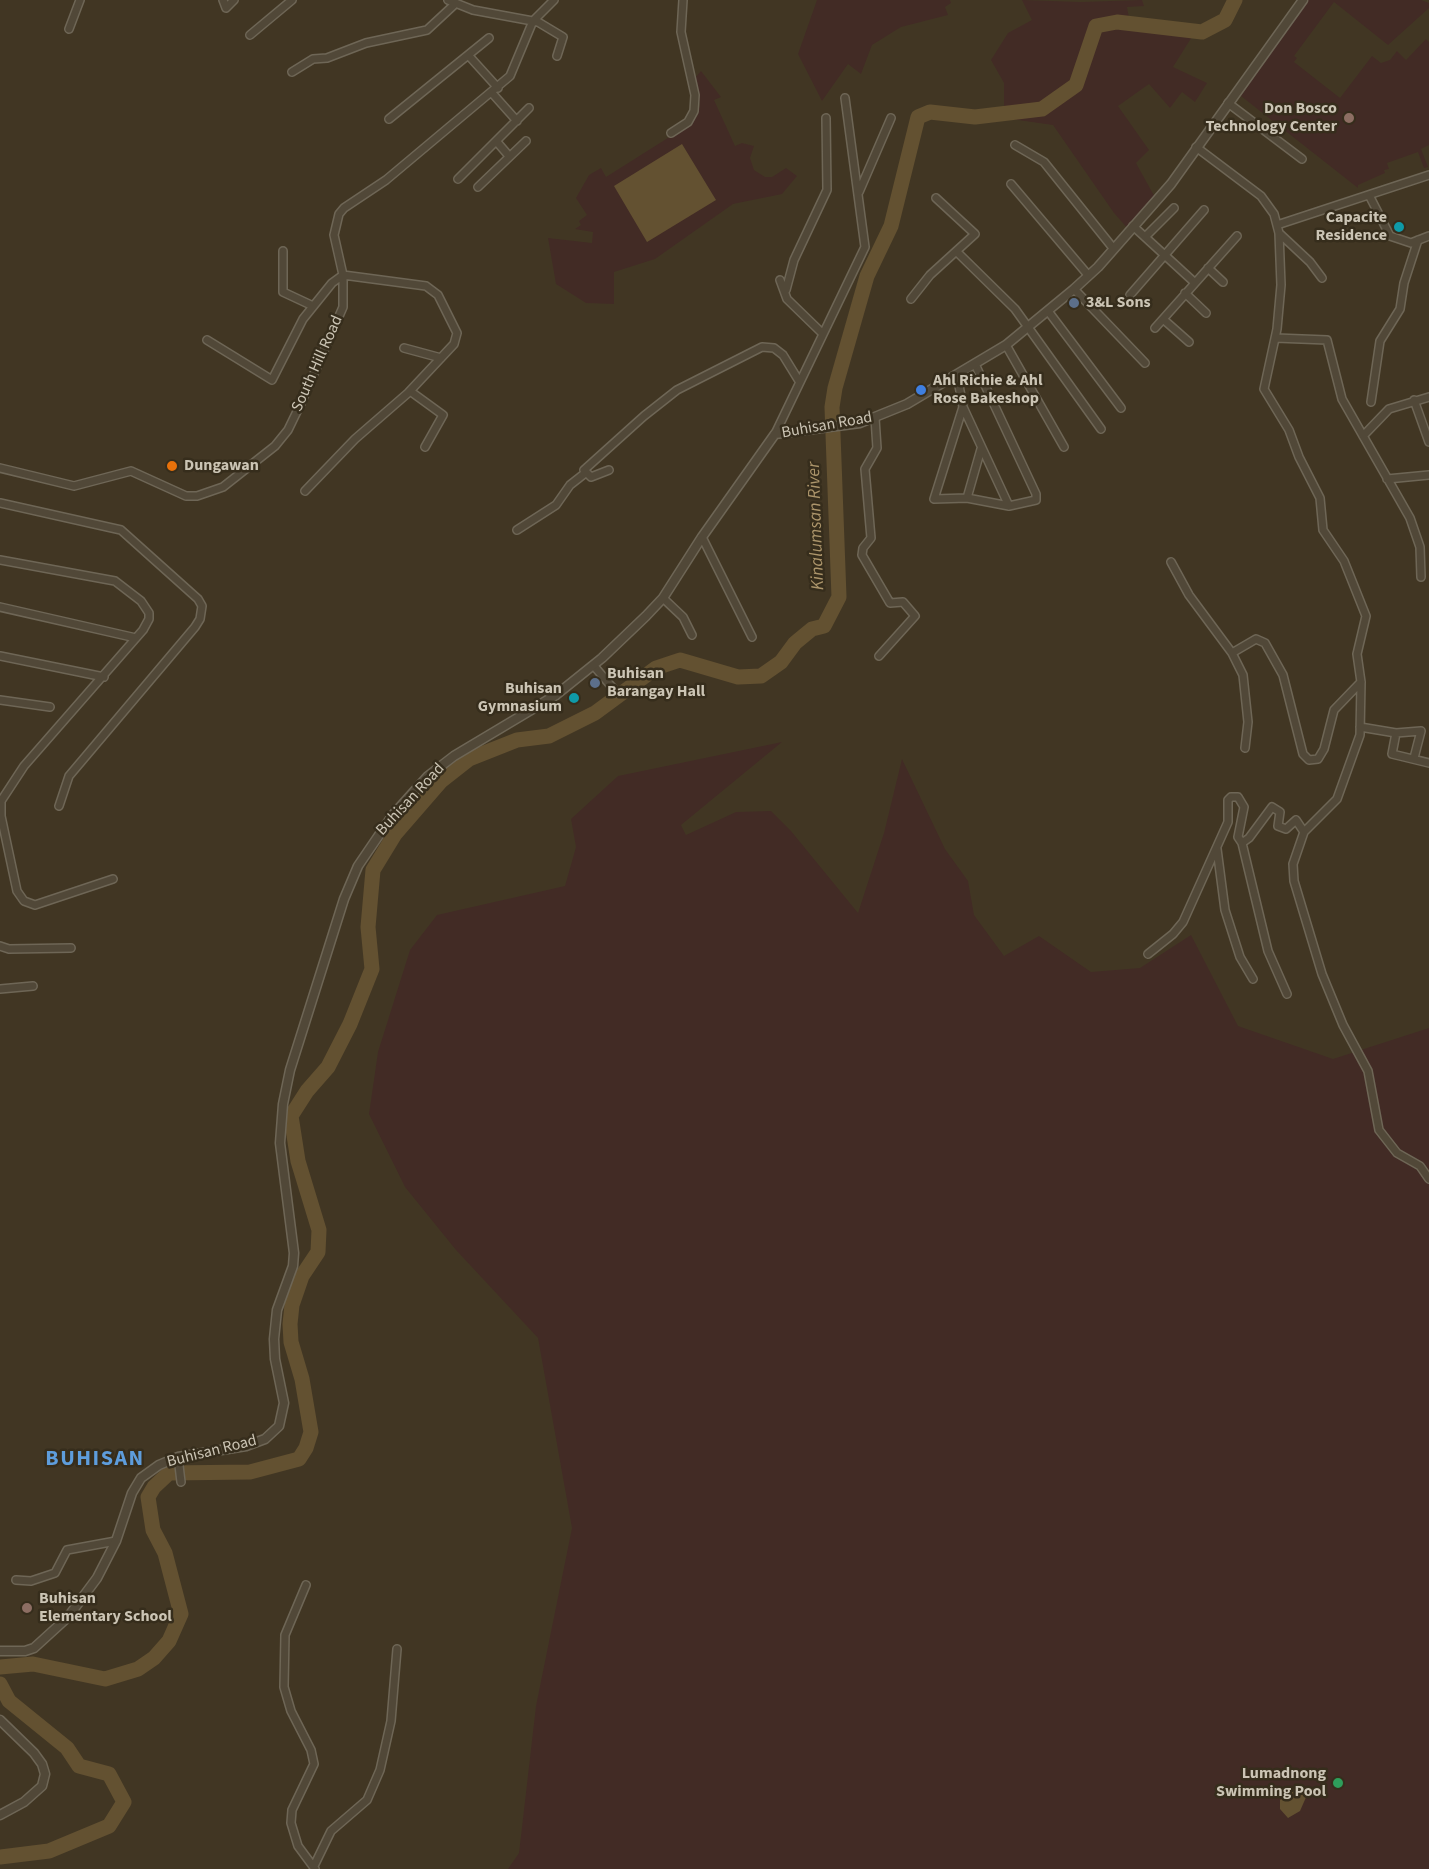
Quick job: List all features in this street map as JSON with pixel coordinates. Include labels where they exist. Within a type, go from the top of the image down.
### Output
[{"type":"street","points":[[69,29],[80,0]]},
{"type":"street","points":[[224,0],[226,8],[234,0]]},
{"type":"street","points":[[250,35],[292,0]]},
{"type":"street","name":"South Hill Road","points":[[0,468],[74,486],[131,471],[186,496],[214,491],[265,454],[288,430],[343,307],[343,275],[334,236],[336,220],[344,208],[386,180],[495,90],[513,72],[533,21],[554,0]]},
{"type":"street","points":[[671,133],[688,122],[694,111],[695,94],[681,32],[683,0]]},
{"type":"street","name":"Buhisan Road","points":[[0,1651],[25,1651],[50,1636],[68,1617],[97,1578],[116,1541],[123,1514],[141,1478],[159,1465],[246,1446],[265,1439],[279,1426],[284,1415],[274,1339],[278,1310],[293,1266],[294,1253],[280,1143],[283,1104],[331,937],[358,866],[382,829],[428,776],[453,756],[556,695],[594,666],[663,598],[702,537],[776,434],[840,426],[875,418],[908,404],[1006,345],[1074,289],[1171,184],[1303,0]]},
{"type":"street","points":[[292,72],[313,59],[327,58],[366,44],[427,30],[451,2],[533,21],[563,37],[558,56]]},
{"type":"street","points":[[389,119],[470,56],[489,38]]},
{"type":"street","points":[[470,56],[517,121]]},
{"type":"street","points":[[776,434],[799,381],[865,248],[845,98]]},
{"type":"street","points":[[1228,103],[1302,159]]},
{"type":"street","points":[[458,179],[529,108]]},
{"type":"street","points":[[822,333],[787,300],[786,290],[794,260],[827,190],[826,118]]},
{"type":"street","points":[[859,192],[891,118]]},
{"type":"street","points":[[478,187],[526,141]]},
{"type":"street","points":[[497,142],[509,156]]},
{"type":"street","points":[[1015,145],[1044,162],[1113,248]]},
{"type":"street","points":[[1196,147],[1261,196],[1269,205],[1278,229],[1281,285],[1276,338],[1264,389],[1289,430],[1299,457],[1320,498],[1326,536],[1344,561],[1366,616],[1357,654],[1361,699],[1360,727],[1354,755],[1337,799],[1304,832],[1293,864],[1293,881],[1322,974],[1343,1025],[1368,1071],[1379,1130],[1397,1153],[1420,1166],[1429,1179]]},
{"type":"street","points":[[1278,229],[1429,175]]},
{"type":"street","points":[[1011,184],[1088,275]]},
{"type":"street","points":[[1370,195],[1390,236],[1406,243],[1429,236]]},
{"type":"street","points":[[911,299],[930,275],[975,234],[936,198]]},
{"type":"street","points":[[1145,237],[1174,208]]},
{"type":"street","points":[[1130,295],[1204,210]]},
{"type":"street","points":[[1132,226],[1194,282]]},
{"type":"street","points":[[1278,229],[1322,278]]},
{"type":"street","points":[[1155,328],[1237,236]]},
{"type":"street","points":[[1371,402],[1380,341],[1400,309],[1404,283],[1418,240]]},
{"type":"street","points":[[283,251],[283,292],[313,306]]},
{"type":"street","points":[[957,252],[999,292],[1029,327],[1101,429]]},
{"type":"street","points":[[1208,268],[1223,282]]},
{"type":"street","points":[[207,340],[272,380],[287,346],[313,306],[332,283],[343,275],[426,286],[438,295],[457,333],[454,344],[410,391],[355,439],[305,491]]},
{"type":"street","points":[[780,280],[786,290]]},
{"type":"street","points":[[1074,289],[1145,363]]},
{"type":"street","points":[[1185,293],[1206,313]]},
{"type":"street","points":[[1048,311],[1120,408]]},
{"type":"street","points":[[1163,318],[1189,342]]},
{"type":"street","points":[[1276,338],[1328,340],[1342,399],[1410,518],[1420,548],[1421,577]]},
{"type":"street","points":[[1006,345],[1064,447]]},
{"type":"street","points":[[518,530],[556,505],[570,485],[584,474],[586,466],[677,390],[762,347],[774,348],[783,356],[799,381]]},
{"type":"street","points":[[404,348],[441,358]]},
{"type":"street","points":[[963,407],[933,499],[967,498],[1009,506],[1036,500],[1036,494],[975,364]]},
{"type":"street","points":[[957,375],[963,407],[1009,506]]},
{"type":"street","points":[[410,391],[443,415],[425,447]]},
{"type":"street","points":[[1363,436],[1389,410],[1429,397]]},
{"type":"street","points":[[1414,400],[1429,442]]},
{"type":"street","points":[[875,418],[877,448],[866,469],[871,538],[863,548],[862,555],[890,603],[903,602],[915,616],[879,656]]},
{"type":"street","points":[[967,498],[981,449]]},
{"type":"street","points":[[584,474],[595,477],[609,470]]},
{"type":"street","points":[[1388,479],[1429,475]]},
{"type":"street","points":[[0,503],[121,530],[198,599],[202,606],[200,620],[195,627],[69,776],[59,806]]},
{"type":"street","points":[[702,537],[752,637]]},
{"type":"street","points":[[0,560],[120,583],[141,601],[149,613],[147,624],[136,638],[24,766],[1,801],[1,816],[17,891],[24,900],[35,905],[113,879]]},
{"type":"street","points":[[1171,562],[1189,595],[1232,653],[1243,675],[1248,722],[1245,748]]},
{"type":"street","points":[[663,598],[683,616],[692,634]]},
{"type":"street","points":[[0,607],[136,638]]},
{"type":"street","points":[[1232,653],[1256,639],[1265,643],[1283,675],[1303,754],[1309,760],[1318,759],[1324,749],[1334,710],[1361,682]]},
{"type":"street","points":[[0,656],[104,676]]},
{"type":"street","points":[[594,666],[617,693]]},
{"type":"street","points":[[0,700],[50,707]]},
{"type":"street","points":[[1360,727],[1396,733],[1421,731],[1414,758]]},
{"type":"street","points":[[1396,733],[1392,754],[1429,763]]},
{"type":"street","points":[[1148,954],[1183,922],[1228,822],[1226,806],[1231,797],[1238,797],[1244,807],[1238,833],[1268,951],[1287,994]]},
{"type":"street","points":[[1242,843],[1249,838],[1272,807],[1280,812],[1278,826],[1286,829],[1296,820],[1304,832]]},
{"type":"street","points":[[1216,849],[1225,910],[1240,957],[1253,979]]},
{"type":"street","points":[[0,946],[9,949],[70,948]]},
{"type":"street","points":[[0,989],[33,986]]},
{"type":"street","points":[[179,1461],[181,1478]]},
{"type":"street","points":[[16,1580],[31,1581],[54,1573],[67,1550],[116,1541]]},
{"type":"street","points":[[306,1585],[285,1635],[283,1662],[284,1687],[291,1711],[311,1749],[314,1764],[292,1810],[291,1823],[298,1846],[315,1867],[331,1830],[367,1800],[380,1770],[391,1721],[397,1649]]},
{"type":"street","points":[[0,1720],[34,1753],[42,1764],[45,1774],[42,1786],[24,1802],[0,1815]]},
{"type":"shaded area","points":[[817,0],[950,0],[951,3],[945,7],[948,15],[901,27],[872,45],[861,74],[848,64],[822,101],[798,54]]},
{"type":"shaded area","points":[[1022,0],[1081,2],[1142,0],[1144,6],[1127,7],[1129,18],[1134,19],[1129,24],[1195,32],[1173,67],[1207,83],[1195,102],[1182,92],[1170,108],[1149,84],[1118,106],[1149,150],[1136,163],[1157,201],[1129,230],[1114,213],[1053,125],[1004,118],[1004,83],[991,60],[1008,33],[1032,20]]},
{"type":"shaded area","name":"Don Bosco Technology Center","points":[[1308,0],[1421,0],[1429,3],[1429,8],[1388,45],[1334,2],[1294,56],[1297,58],[1294,62],[1340,98],[1372,56],[1381,63],[1390,60],[1397,51],[1406,60],[1426,39],[1429,42],[1429,145],[1421,149],[1428,167],[1424,168],[1418,152],[1387,163],[1389,169],[1384,170],[1385,173],[1358,185],[1358,188],[1241,96]]},
{"type":"shaded area","points":[[701,71],[721,97],[714,100],[735,146],[742,143],[754,146],[750,158],[754,170],[765,177],[772,177],[786,168],[797,176],[782,194],[733,204],[655,259],[614,272],[614,304],[586,303],[556,284],[548,238],[592,243],[593,232],[575,229],[581,225],[579,221],[587,215],[576,198],[589,175],[601,168],[606,177],[690,124],[697,116],[700,105],[695,78]]},
{"type":"shaded area","points":[[682,144],[716,200],[647,242],[614,186]]},
{"type":"shaded area","points":[[782,742],[681,825],[686,835],[736,812],[771,811],[791,831],[858,913],[884,833],[902,759],[945,849],[968,881],[974,915],[1004,956],[1039,936],[1091,972],[1140,968],[1191,935],[1238,1026],[1333,1059],[1429,1028],[1429,1869],[508,1869],[519,1853],[536,1706],[572,1528],[538,1338],[456,1250],[405,1187],[369,1114],[378,1052],[410,950],[437,915],[565,886],[576,847],[571,819],[618,776]]},
{"type":"shaded area","points":[[1299,1784],[1307,1789],[1307,1795],[1300,1811],[1288,1818],[1280,1809],[1280,1800]]},
{"type":"waterway","name":"Kinalumsan River","points":[[0,1667],[33,1664],[105,1679],[138,1669],[154,1658],[169,1641],[181,1614],[165,1553],[153,1530],[148,1497],[154,1487],[169,1473],[250,1472],[299,1459],[306,1448],[311,1432],[302,1379],[291,1342],[290,1324],[292,1305],[302,1276],[318,1252],[319,1230],[298,1161],[291,1116],[307,1091],[328,1067],[350,1024],[372,969],[368,927],[373,870],[395,834],[441,781],[469,759],[517,740],[549,736],[595,713],[656,668],[680,660],[738,677],[761,676],[781,662],[795,643],[812,629],[824,626],[839,597],[832,407],[835,388],[867,276],[891,226],[918,117],[930,112],[975,117],[1042,109],[1076,85],[1096,26],[1117,22],[1202,32],[1225,20],[1235,0]]},
{"type":"waterway","name":"Kinalumsan River","points":[[0,1684],[9,1701],[67,1748],[79,1766],[109,1774],[124,1802],[109,1826],[49,1851],[0,1857]]},
{"type":"place","name":"Don Bosco Technology Center","points":[[1349,118]]},
{"type":"place","name":"Capacite Residence","points":[[1399,227]]},
{"type":"place","name":"3&L Sons","points":[[1074,303]]},
{"type":"place","name":"Ahl Richie & Ahl Rose Bakeshop","points":[[921,390]]},
{"type":"place","name":"Dungawan","points":[[172,466]]},
{"type":"place","name":"Buhisan Barangay Hall","points":[[595,683]]},
{"type":"place","name":"Buhisan Gymnasium","points":[[574,698]]},
{"type":"place","name":"Buhisan Elementary School","points":[[27,1608]]},
{"type":"place","name":"Lumadnong Swimming Pool","points":[[1338,1783]]},
{"type":"district","name":"BUHISAN","points":[[95,1460]]}]
